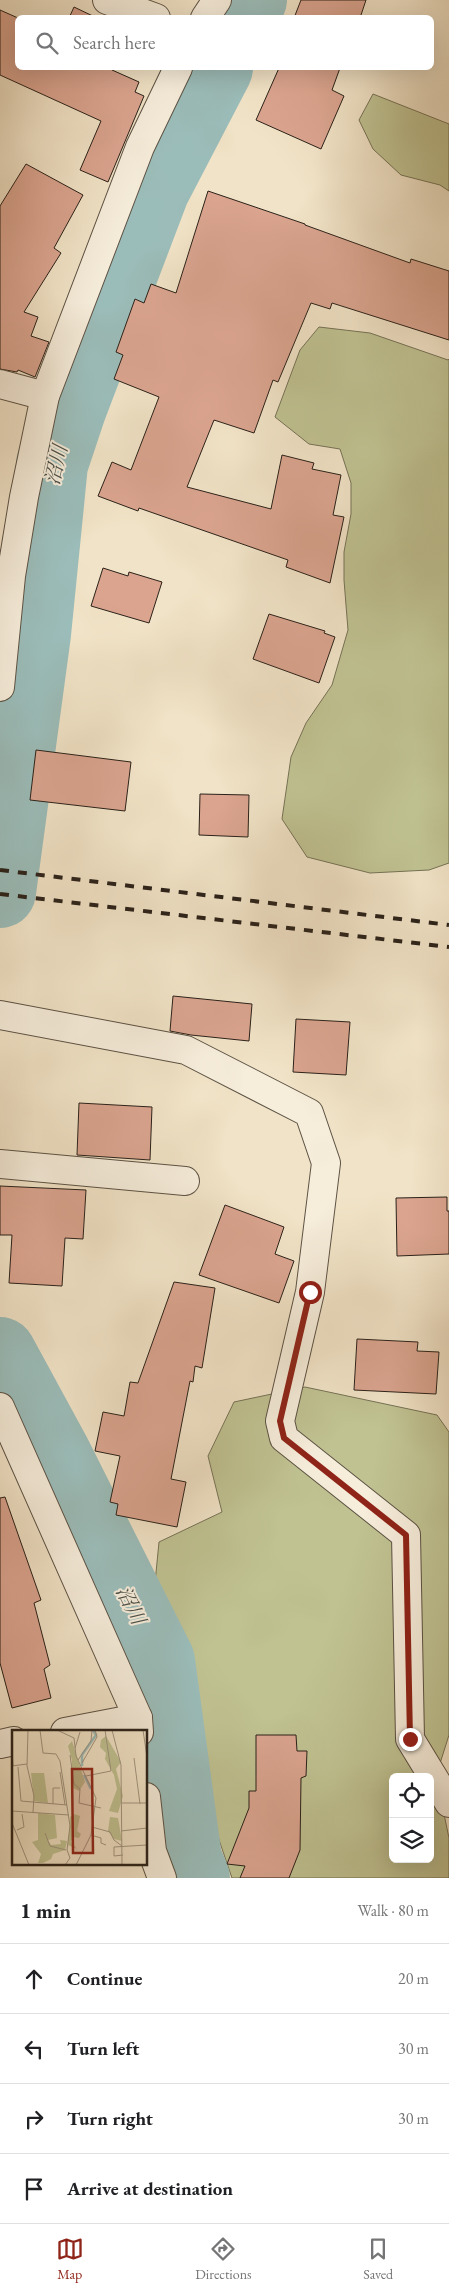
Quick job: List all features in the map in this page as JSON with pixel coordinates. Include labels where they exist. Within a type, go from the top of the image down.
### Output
[{"type":"street","points":[[107,0],[148,15]]},
{"type":"street","points":[[207,15],[217,0]]},
{"type":"street","points":[[0,687],[6,574],[45,396],[140,147],[177,70]]},
{"type":"street","points":[[0,384],[45,396]]},
{"type":"street","points":[[4,1016],[186,1050],[310,1114],[326,1163],[310,1292],[280,1421],[284,1438],[406,1535],[410,1739],[449,1803]]},
{"type":"street","points":[[0,1164],[185,1181]]},
{"type":"street","points":[[0,1408],[138,1725],[86,1730]]},
{"type":"street","points":[[148,1814],[152,1851],[162,1878]]},
{"type":"green space","points":[[373,94],[449,124],[449,191],[440,185],[401,175],[373,149],[359,120]]},
{"type":"green space","points":[[319,327],[370,333],[449,359],[449,863],[429,870],[370,873],[307,857],[282,819],[291,757],[306,723],[332,685],[348,630],[344,552],[351,514],[351,483],[340,449],[309,444],[275,417],[300,350]]},
{"type":"green space","points":[[305,1387],[437,1415],[449,1432],[449,1735],[436,1776],[449,1838],[449,1878],[232,1878],[201,1787],[198,1697],[154,1593],[159,1542],[222,1512],[208,1456],[234,1402]]},
{"type":"building","points":[[301,0],[366,0],[361,15],[295,15]]},
{"type":"building","points":[[74,7],[91,15],[70,15]]},
{"type":"building","points":[[0,10],[15,17],[15,70],[112,70],[139,82],[135,92],[144,96],[108,182],[80,170],[101,121],[0,75]]},
{"type":"building","points":[[278,70],[339,70],[332,90],[344,96],[321,149],[256,120]]},
{"type":"building","points":[[26,164],[83,195],[54,248],[61,253],[24,312],[38,317],[31,336],[49,342],[35,377],[18,370],[17,372],[0,369],[0,206]]},
{"type":"building","points":[[208,191],[410,263],[411,259],[449,271],[449,340],[332,303],[330,309],[311,303],[278,382],[273,380],[254,433],[214,420],[187,487],[271,509],[282,455],[314,463],[312,469],[341,475],[333,515],[344,517],[330,583],[286,567],[288,560],[139,508],[138,511],[98,496],[112,462],[131,470],[159,397],[114,379],[123,355],[116,352],[135,299],[144,303],[151,284],[176,293]]},
{"type":"building","points":[[103,568],[128,576],[129,572],[162,582],[149,623],[91,606]]},
{"type":"building","points":[[269,614],[325,631],[324,633],[335,637],[319,683],[253,659]]},
{"type":"building","points":[[36,750],[131,762],[125,811],[30,800]]},
{"type":"building","points":[[200,794],[249,795],[248,837],[199,835]]},
{"type":"building","points":[[173,996],[252,1004],[249,1041],[170,1031]]},
{"type":"building","points":[[296,1019],[350,1022],[346,1075],[293,1072]]},
{"type":"building","points":[[79,1103],[152,1107],[150,1160],[77,1155]]},
{"type":"building","points":[[0,1186],[86,1190],[83,1239],[65,1238],[62,1286],[9,1283],[12,1235],[0,1235]]},
{"type":"building","points":[[447,1197],[447,1211],[449,1211],[449,1254],[397,1256],[396,1198]]},
{"type":"building","points":[[225,1205],[284,1227],[275,1254],[294,1261],[279,1303],[199,1275]]},
{"type":"building","points":[[174,1282],[215,1288],[202,1368],[195,1366],[193,1382],[190,1381],[171,1479],[186,1482],[177,1527],[116,1515],[118,1504],[110,1502],[120,1456],[95,1451],[103,1412],[124,1416],[130,1382],[138,1383]]},
{"type":"building","points":[[357,1339],[418,1342],[417,1351],[439,1352],[436,1394],[354,1390]]},
{"type":"building","points":[[5,1497],[41,1600],[34,1603],[50,1665],[44,1669],[51,1698],[12,1708],[0,1663],[0,1498]]},
{"type":"building","points":[[256,1735],[296,1735],[297,1751],[307,1751],[306,1776],[301,1778],[300,1850],[289,1878],[240,1878],[245,1866],[227,1864],[249,1808],[249,1791],[256,1791]]},
{"type":"waterway","name":"沼川","points":[[244,15],[251,0]]},
{"type":"waterway","name":"沼川","points":[[0,892],[35,634],[52,464],[70,410],[154,189],[216,70]]},
{"type":"waterway","name":"沼川","points":[[0,1353],[55,1454],[159,1661],[186,1859],[194,1878]]},
{"type":"railway","points":[[0,870],[449,925]]},
{"type":"railway","points":[[0,894],[449,947]]},
{"type":"route","points":[[310,1292],[280,1421],[284,1438],[406,1535],[410,1739]]}]
